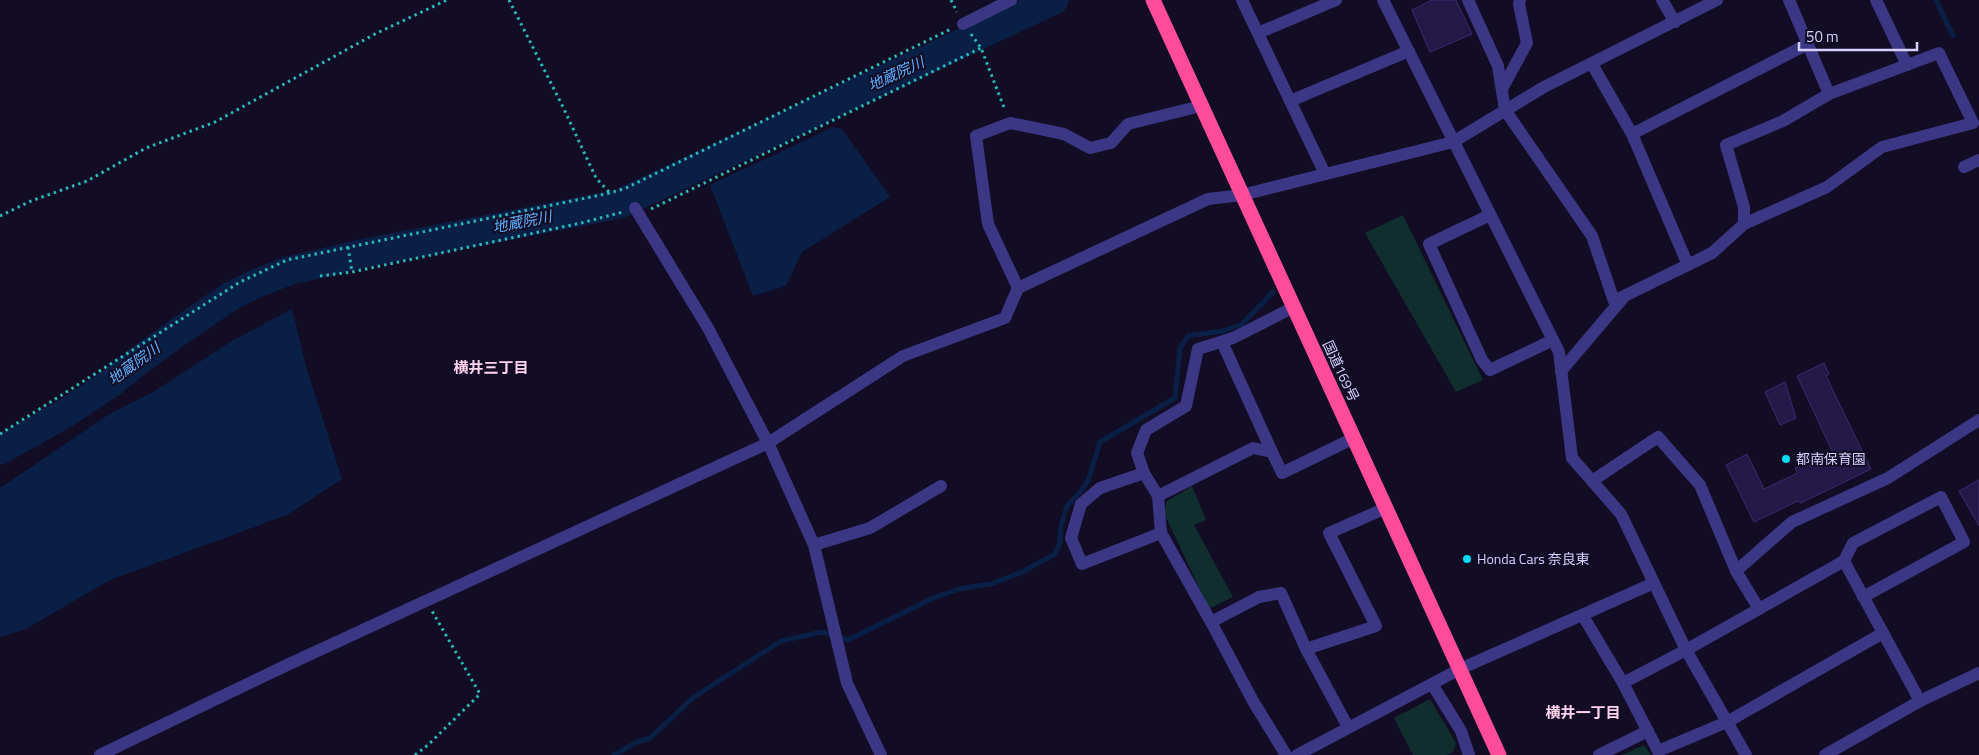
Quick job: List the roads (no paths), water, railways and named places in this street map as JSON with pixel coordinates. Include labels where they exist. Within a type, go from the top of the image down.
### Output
[{"type":"highway","name":"国道169号","points":[[1153,0],[1500,755]]},
{"type":"street","points":[[962,24],[1011,0]]},
{"type":"street","points":[[1242,0],[1325,174]]},
{"type":"street","points":[[1383,0],[1559,352],[1572,458],[1621,514],[1686,650],[1746,755]]},
{"type":"street","points":[[1468,0],[1498,66],[1503,87],[1505,110],[1592,236],[1614,301],[1712,253],[1744,224],[1826,187],[1882,147],[1973,123],[1939,53],[1829,94],[1783,121],[1726,145],[1744,207],[1744,224]]},
{"type":"street","points":[[1503,87],[1527,43],[1519,4],[1520,0]]},
{"type":"street","points":[[1662,0],[1675,22]]},
{"type":"street","points":[[100,755],[287,664],[768,443],[903,356],[1005,318],[1018,288],[1208,199],[1242,195],[1453,142],[1544,87],[1717,0]]},
{"type":"street","points":[[1788,0],[1829,94]]},
{"type":"street","points":[[1876,0],[1907,65]]},
{"type":"street","points":[[1258,33],[1333,1]]},
{"type":"street","points":[[1632,134],[1808,44]]},
{"type":"street","points":[[1290,102],[1408,51]]},
{"type":"street","points":[[1592,64],[1632,134],[1688,265]]},
{"type":"street","points":[[1018,288],[988,224],[976,136],[1010,123],[1064,134],[1090,148],[1111,143],[1128,124],[1201,106]]},
{"type":"street","points":[[1964,167],[1979,160]]},
{"type":"street","points":[[637,212],[708,328],[768,443],[814,545],[847,683],[881,755]]},
{"type":"street","points":[[1490,215],[1429,244],[1482,360],[1490,370],[1553,340]]},
{"type":"street","points":[[1561,371],[1625,296]]},
{"type":"street","points":[[1286,755],[1253,701],[1161,533],[1158,496],[1144,473],[1136,453],[1146,430],[1186,406],[1198,350],[1232,338],[1294,307]]},
{"type":"street","points":[[1222,342],[1282,473],[1354,438]]},
{"type":"street","points":[[1736,571],[1792,522],[1888,478],[1979,420]]},
{"type":"street","points":[[1592,481],[1658,437],[1700,485],[1736,571],[1759,609]]},
{"type":"street","points":[[1158,496],[1253,448],[1272,452]]},
{"type":"street","points":[[1144,473],[1100,488],[1081,504],[1071,538],[1082,564],[1161,533]]},
{"type":"street","points":[[814,545],[870,528],[941,486]]},
{"type":"street","points":[[1623,683],[1686,650],[1844,561],[1853,543],[1941,498],[1964,542],[1863,597]]},
{"type":"street","points":[[1306,649],[1376,626],[1329,533],[1386,508]]},
{"type":"street","points":[[1844,561],[1920,702]]},
{"type":"street","points":[[1297,755],[1318,750],[1348,727],[1460,669],[1654,584]]},
{"type":"street","points":[[1211,622],[1259,597],[1281,593],[1306,649],[1348,727]]},
{"type":"street","points":[[1583,616],[1623,683],[1658,751],[1727,722],[1883,633]]},
{"type":"street","points":[[1825,755],[1920,702],[1979,673]]},
{"type":"street","points":[[1432,684],[1461,731],[1469,755]]},
{"type":"street","points":[[1599,755],[1648,731]]},
{"type":"water","points":[[833,127],[842,129],[890,197],[802,252],[786,286],[753,296],[710,185]]},
{"type":"water","points":[[292,309],[307,370],[342,479],[287,515],[110,580],[26,629],[0,637],[0,488],[108,415],[153,392],[232,341]]},
{"type":"waterway","name":"地蔵院川","points":[[0,450],[66,413],[111,383],[191,323],[231,296],[255,284],[288,271],[365,253],[619,204],[1054,0]]},
{"type":"waterway","points":[[1936,0],[1953,36]]},
{"type":"waterway","points":[[614,755],[637,742],[650,738],[694,697],[781,641],[822,632],[848,640],[933,598],[959,589],[991,584],[1022,572],[1055,554],[1060,543],[1061,526],[1067,506],[1088,481],[1100,442],[1175,398],[1180,348],[1188,336],[1223,331],[1242,324],[1273,292]]},
{"type":"place","name":"都南保育園","points":[[1786,459]]},
{"type":"place","name":"Honda Cars 奈良東","points":[[1467,559]]},
{"type":"district","name":"横井三丁目","points":[[491,368]]},
{"type":"district","name":"横井一丁目","points":[[1583,713]]}]
